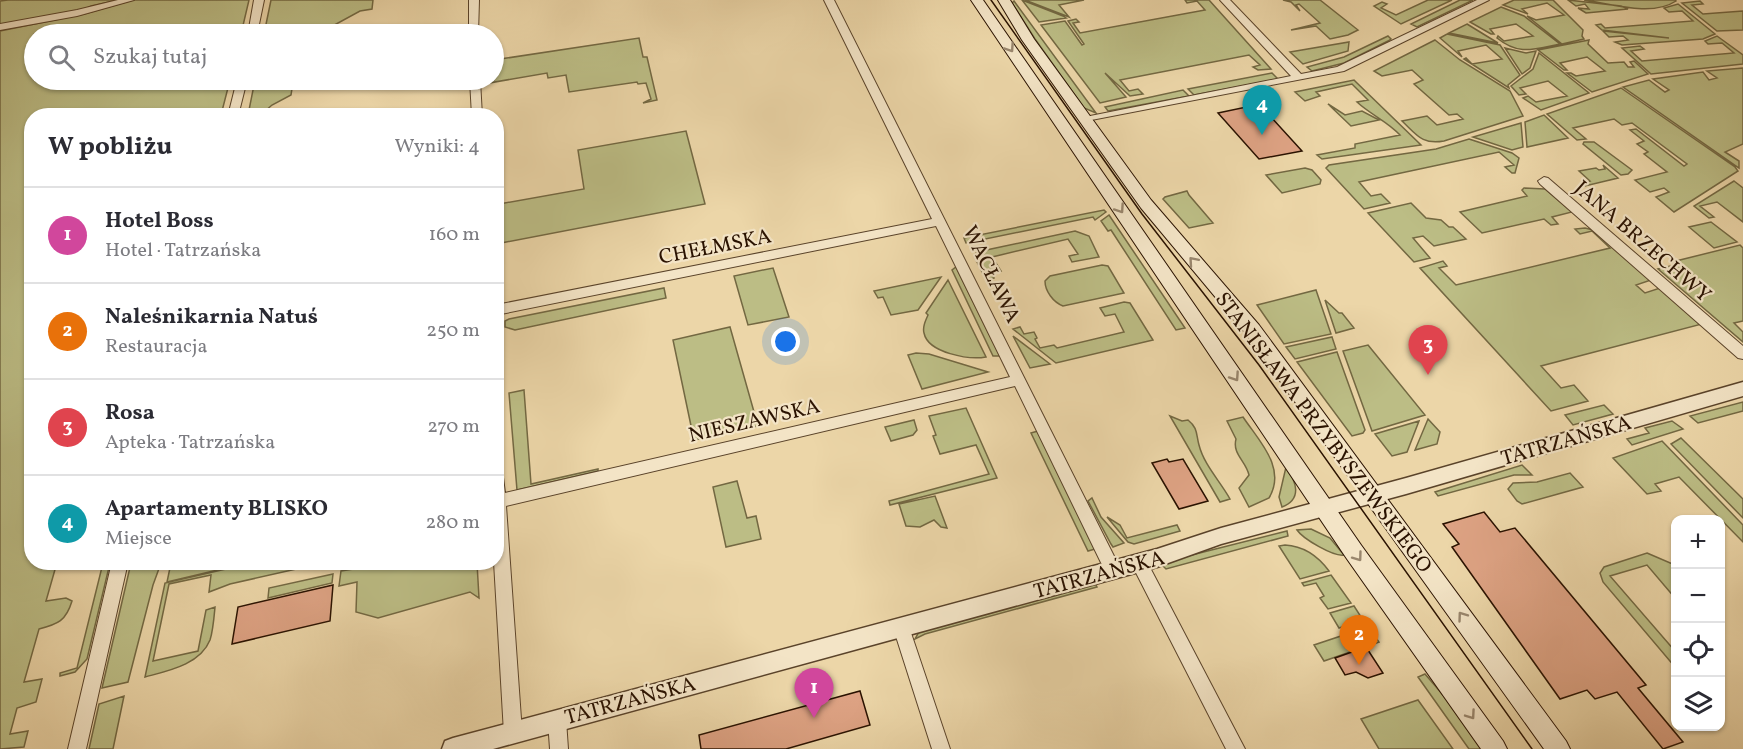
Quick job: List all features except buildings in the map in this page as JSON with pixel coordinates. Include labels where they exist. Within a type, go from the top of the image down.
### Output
[{"type":"main road","name":"STANISŁAWA PRZYBYSZEWSKIEGO","points":[[977,0],[1324,508],[1495,749]]},
{"type":"main road","name":"STANISŁAWA PRZYBYSZEWSKIEGO","points":[[1004,0],[1028,40],[1160,223],[1259,339],[1558,749]]},
{"type":"street","points":[[0,27],[77,13],[129,0]]},
{"type":"street","points":[[254,24],[259,0]]},
{"type":"street","points":[[474,0],[474,24]]},
{"type":"street","name":"WACŁAWA","points":[[829,0],[1113,570]]},
{"type":"street","points":[[1225,0],[1299,78]]},
{"type":"street","points":[[1085,120],[1299,78],[1348,66],[1484,0]]},
{"type":"street","points":[[235,108],[240,90]]},
{"type":"street","points":[[476,90],[477,108]]},
{"type":"street","name":"JANA BRZECHWY","points":[[1544,181],[1743,354]]},
{"type":"street","name":"CHEŁMSKA","points":[[504,308],[940,221]]},
{"type":"street","name":"NIESZAWSKA","points":[[504,500],[1019,380]]},
{"type":"street","name":"TATRZAŃSKA","points":[[453,749],[1186,550],[1221,536],[1743,389]]},
{"type":"street","points":[[1139,563],[1236,749]]},
{"type":"street","points":[[77,749],[118,570]]},
{"type":"street","points":[[503,570],[513,733]]},
{"type":"street","points":[[901,627],[941,749]]},
{"type":"street","points":[[556,720],[559,749]]},
{"type":"green space","points":[[118,0],[83,10],[0,25],[0,1]]},
{"type":"green space","points":[[133,0],[249,0],[243,24],[35,24],[84,14]]},
{"type":"green space","points":[[271,0],[373,0],[372,9],[360,11],[336,24],[266,24]]},
{"type":"green space","points":[[1022,0],[1063,16],[1066,18],[1039,22]]},
{"type":"green space","points":[[1025,0],[1084,0],[1059,5],[1069,17]]},
{"type":"green space","points":[[1185,0],[1209,0],[1271,69],[1258,70],[1253,67],[1260,65],[1249,55],[1120,80],[1129,91],[1138,89],[1143,94],[1130,96],[1105,73],[1126,97],[1100,103],[1041,25],[1065,21],[1082,45],[1084,44],[1068,21],[1076,19],[1079,22],[1073,23],[1080,33],[1205,10],[1197,1],[1187,3]]},
{"type":"green space","points":[[1283,0],[1320,0],[1358,30],[1330,39],[1316,26],[1291,30],[1320,23],[1299,4],[1296,5],[1300,11],[1291,2]]},
{"type":"green space","points":[[1428,0],[1452,0],[1401,24],[1374,6],[1382,2],[1387,4],[1381,8],[1396,15]]},
{"type":"green space","points":[[1460,0],[1473,0],[1417,27],[1411,24]]},
{"type":"green space","points":[[1514,0],[1553,0],[1583,30],[1584,39],[1562,44],[1527,16],[1536,20],[1564,15],[1547,3],[1522,9],[1528,14],[1503,5]]},
{"type":"green space","points":[[1568,0],[1621,6],[1628,9],[1586,13],[1578,8],[1589,9],[1585,4],[1576,6]]},
{"type":"green space","points":[[1584,0],[1676,1],[1666,6],[1644,9]]},
{"type":"green space","points":[[1014,1],[1096,113],[1084,108],[1035,39],[1012,3]]},
{"type":"green space","points":[[1700,1],[1703,4],[1692,5],[1703,14],[1743,11],[1743,30],[1717,31],[1682,3]]},
{"type":"green space","points":[[1678,4],[1715,34],[1703,39],[1622,45],[1615,42],[1628,40],[1623,36],[1609,37],[1603,31],[1669,38],[1602,30],[1596,25],[1601,24],[1605,28],[1693,21],[1682,11],[1669,12],[1664,8]]},
{"type":"green space","points":[[1501,7],[1524,16],[1560,44],[1527,50],[1520,49],[1505,44],[1497,38],[1498,36],[1504,41],[1533,36],[1516,24],[1490,29],[1494,34],[1491,34],[1470,22]]},
{"type":"green space","points":[[1467,24],[1498,43],[1449,33]]},
{"type":"green space","points":[[24,26],[24,90],[227,90],[223,108],[24,108],[24,570],[55,570],[46,601],[66,598],[72,601],[67,613],[60,621],[39,629],[24,682],[42,679],[36,702],[17,708],[10,734],[28,731],[24,747],[0,749],[0,31]]},
{"type":"green space","points":[[1447,34],[1500,45],[1520,75],[1508,85],[1509,88],[1464,59],[1466,58],[1472,64],[1502,59],[1486,45],[1458,51],[1462,57],[1440,38]]},
{"type":"green space","points":[[1388,36],[1391,39],[1388,41],[1344,63],[1312,71],[1307,67],[1344,57]]},
{"type":"green space","points":[[1717,36],[1743,55],[1743,64],[1651,74],[1622,48],[1640,46],[1644,49],[1631,51],[1642,61],[1734,53],[1722,43],[1708,44],[1705,41]]},
{"type":"green space","points":[[639,38],[643,57],[647,57],[657,100],[643,103],[651,99],[646,83],[638,84],[637,82],[569,92],[566,75],[548,78],[547,73],[504,80],[504,58]]},
{"type":"green space","points":[[1435,40],[1460,60],[1510,91],[1523,116],[1444,141],[1430,142],[1416,135],[1402,121],[1427,116],[1437,125],[1463,119],[1457,114],[1449,115],[1414,84],[1423,80],[1412,70],[1382,76],[1374,71]]},
{"type":"green space","points":[[1589,40],[1588,44],[1608,63],[1624,62],[1628,67],[1634,67],[1630,62],[1634,61],[1648,74],[1592,92],[1567,73],[1576,76],[1605,71],[1587,57],[1560,63],[1567,70],[1564,70],[1538,50]]},
{"type":"green space","points":[[1349,42],[1348,51],[1303,64],[1290,52]]},
{"type":"green space","points":[[1505,48],[1526,53],[1536,51],[1530,68],[1522,74]]},
{"type":"green space","points":[[1539,53],[1589,93],[1541,110],[1523,98],[1528,96],[1536,102],[1567,96],[1548,81],[1520,88],[1526,94],[1519,95],[1511,86],[1533,69]]},
{"type":"green space","points":[[1743,68],[1743,144],[1725,152],[1739,161],[1739,168],[1623,87],[1649,80],[1665,92],[1669,90],[1653,79],[1703,72],[1709,80],[1717,78],[1707,71]]},
{"type":"green space","points":[[1272,73],[1278,79],[1194,95],[1188,89]]},
{"type":"green space","points":[[1354,80],[1421,145],[1322,159],[1317,155],[1355,148],[1355,144],[1400,135],[1357,102],[1368,100],[1352,84],[1316,92],[1320,96],[1305,101],[1295,92]]},
{"type":"green space","points":[[1621,88],[1738,171],[1674,212],[1656,197],[1669,192],[1664,188],[1650,192],[1635,180],[1667,172],[1644,154],[1648,152],[1637,144],[1644,141],[1630,130],[1636,129],[1684,166],[1687,164],[1632,123],[1622,125],[1614,119],[1573,128],[1586,139],[1577,140],[1547,114]]},
{"type":"green space","points":[[253,90],[292,90],[291,95],[269,108],[249,108]]},
{"type":"green space","points":[[1183,90],[1189,96],[1108,111],[1105,107]]},
{"type":"green space","points":[[1328,104],[1345,115],[1362,111],[1379,120],[1351,126]]},
{"type":"green space","points":[[1544,115],[1568,138],[1527,147],[1525,122]]},
{"type":"green space","points":[[1521,123],[1523,147],[1512,150],[1473,137]]},
{"type":"green space","points":[[686,131],[705,204],[504,242],[504,203],[584,189],[578,150]]},
{"type":"green space","points":[[1469,139],[1512,153],[1519,158],[1515,173],[1505,167],[1514,165],[1499,152],[1359,182],[1371,196],[1381,194],[1390,203],[1364,209],[1326,168],[1329,165],[1436,149]]},
{"type":"green space","points":[[1594,142],[1632,170],[1628,174],[1621,175],[1583,144]]},
{"type":"green space","points":[[1603,165],[1618,178],[1585,186],[1582,183],[1590,181],[1579,171],[1605,169]]},
{"type":"green space","points":[[1305,168],[1312,170],[1321,180],[1320,184],[1282,193],[1266,175]]},
{"type":"green space","points":[[1734,181],[1743,188],[1743,222],[1717,202],[1700,206],[1714,217],[1709,218],[1694,206]]},
{"type":"green space","points":[[1524,188],[1545,189],[1572,212],[1552,217],[1558,224],[1551,225],[1544,219],[1482,233],[1460,212],[1527,196],[1522,190]]},
{"type":"green space","points":[[1187,191],[1213,223],[1189,228],[1163,199]]},
{"type":"green space","points":[[1411,203],[1426,218],[1441,220],[1466,239],[1434,246],[1423,236],[1413,238],[1430,258],[1414,262],[1368,213]]},
{"type":"green space","points":[[1104,210],[1106,212],[1095,220],[1093,217],[966,243],[964,238]]},
{"type":"green space","points":[[1109,215],[1185,328],[1176,330],[1111,230],[1108,231],[1101,221]]},
{"type":"green space","points":[[1711,222],[1737,242],[1714,248],[1689,227]]},
{"type":"green space","points":[[1575,229],[1593,230],[1651,280],[1636,285],[1645,293],[1660,288],[1702,324],[1541,366],[1561,388],[1574,385],[1588,401],[1551,411],[1420,268],[1443,261],[1447,266],[1439,268],[1456,285],[1610,248],[1592,231],[1580,234]]},
{"type":"green space","points":[[1075,231],[1089,236],[1099,257],[1072,262],[1069,256],[1078,254],[1068,239],[992,257],[1001,271],[992,273],[994,278],[986,280],[974,256],[977,252]]},
{"type":"green space","points":[[1740,245],[1743,248],[1743,321],[1734,323],[1743,332],[1743,342],[1658,269],[1675,265],[1672,262]]},
{"type":"green space","points":[[1102,265],[1108,266],[1124,293],[1063,306],[1053,299],[1045,285],[1045,281],[1050,276]]},
{"type":"green space","points":[[956,267],[1000,356],[993,356],[952,270]]},
{"type":"green space","points":[[773,268],[789,317],[748,325],[734,276]]},
{"type":"green space","points":[[941,277],[918,310],[891,315],[883,297],[878,298],[874,291]]},
{"type":"green space","points":[[948,280],[986,357],[950,354],[933,346],[927,340],[924,333],[924,323],[928,315],[926,313]]},
{"type":"green space","points":[[664,288],[666,298],[515,330],[505,327],[505,321],[509,319]]},
{"type":"green space","points":[[1316,290],[1331,334],[1284,344],[1257,305]]},
{"type":"green space","points":[[1325,300],[1339,313],[1342,313],[1354,328],[1336,333]]},
{"type":"green space","points":[[1124,302],[1130,303],[1153,340],[1056,363],[1013,329],[1020,327],[1024,334],[1034,332],[1040,348],[1054,345],[1057,348],[1124,332],[1115,314],[1105,316],[1100,308]]},
{"type":"green space","points":[[730,327],[758,426],[694,440],[673,340]]},
{"type":"green space","points":[[1013,336],[1050,364],[1030,368]]},
{"type":"green space","points":[[1332,337],[1336,349],[1295,359],[1286,347]]},
{"type":"green space","points":[[1368,345],[1425,415],[1372,431],[1343,351]]},
{"type":"green space","points":[[1337,352],[1365,430],[1363,433],[1352,436],[1297,362]]},
{"type":"green space","points":[[929,354],[988,372],[922,389],[908,355]]},
{"type":"green space","points":[[524,390],[531,484],[598,469],[598,471],[517,490],[509,393]]},
{"type":"green space","points":[[1743,402],[1743,411],[1698,423],[1690,416]]},
{"type":"green space","points":[[1604,405],[1613,414],[1573,425],[1565,415]]},
{"type":"green space","points":[[966,408],[997,478],[890,505],[889,501],[989,474],[976,445],[940,454],[933,436],[936,435],[929,416]]},
{"type":"green space","points":[[1170,416],[1182,421],[1188,420],[1194,426],[1201,452],[1230,499],[1220,502]]},
{"type":"green space","points":[[1243,417],[1269,455],[1275,476],[1274,487],[1269,498],[1249,507],[1239,488],[1249,475],[1236,449],[1236,439],[1227,421]]},
{"type":"green space","points":[[1428,419],[1440,432],[1437,444],[1415,450]]},
{"type":"green space","points":[[914,420],[917,430],[913,435],[891,441],[885,427]]},
{"type":"green space","points":[[1419,421],[1407,452],[1392,456],[1375,434]]},
{"type":"green space","points":[[1672,421],[1683,429],[1632,445],[1627,439],[1649,433],[1645,428]]},
{"type":"green space","points":[[1038,431],[1095,549],[1088,551],[1031,433]]},
{"type":"green space","points":[[1681,438],[1743,499],[1743,518],[1671,444]]},
{"type":"green space","points":[[1662,441],[1743,525],[1743,542],[1725,524],[1725,515],[1716,515],[1679,477],[1655,484],[1661,491],[1647,494],[1613,458]]},
{"type":"green space","points":[[1522,465],[1532,475],[1514,475],[1438,496],[1435,492]]},
{"type":"green space","points":[[1286,467],[1293,478],[1296,489],[1293,499],[1282,507],[1279,497]]},
{"type":"green space","points":[[1570,473],[1583,487],[1522,504],[1508,489],[1513,483],[1537,482]]},
{"type":"green space","points":[[737,481],[747,518],[756,516],[761,539],[726,547],[713,487]]},
{"type":"green space","points":[[935,496],[947,528],[941,527],[934,520],[920,527],[906,526],[899,504]]},
{"type":"green space","points":[[1092,498],[1101,517],[1124,543],[1113,547],[1088,501]]},
{"type":"green space","points":[[1107,517],[1120,525],[1127,538],[1177,525],[1180,531],[1134,544],[1128,542]]},
{"type":"green space","points":[[1311,529],[1330,538],[1344,555],[1319,547],[1297,530]]},
{"type":"green space","points":[[1287,531],[1288,536],[1166,569],[1162,565],[1164,562]]},
{"type":"green space","points":[[1279,546],[1298,547],[1310,553],[1329,571],[1300,579]]},
{"type":"green space","points":[[1647,553],[1671,563],[1671,593],[1647,565],[1610,576],[1671,646],[1671,662],[1603,582],[1600,573],[1604,567]]},
{"type":"green space","points":[[101,570],[108,570],[87,659],[75,672],[60,676],[60,673],[77,668]]},
{"type":"green space","points":[[129,570],[158,570],[128,682],[102,688]]},
{"type":"green space","points":[[170,570],[218,570],[167,582]]},
{"type":"green space","points":[[222,570],[292,570],[230,584],[209,592],[211,575],[169,584],[153,661],[198,651],[206,610],[215,607],[210,640],[205,649],[191,661],[145,677],[165,583]]},
{"type":"green space","points":[[477,570],[479,598],[470,592],[378,618],[356,612],[357,582],[339,586],[341,571]]},
{"type":"green space","points":[[333,574],[332,583],[268,598],[269,588]]},
{"type":"green space","points":[[1331,575],[1351,603],[1328,609],[1320,598],[1324,596],[1316,583],[1304,586],[1302,583]]},
{"type":"green space","points":[[1095,583],[1097,587],[925,634],[915,639],[919,632]]},
{"type":"green space","points":[[1354,606],[1363,620],[1339,628],[1330,613]]},
{"type":"green space","points":[[1368,627],[1379,642],[1324,661],[1314,645]]},
{"type":"green space","points":[[1425,674],[1455,709],[1483,749],[1469,749],[1418,677]]},
{"type":"green space","points":[[124,696],[113,749],[89,749],[99,704]]},
{"type":"green space","points":[[1418,700],[1453,749],[1379,749],[1361,719]]},
{"type":"tram line","points":[[991,0],[1142,214],[1259,365],[1532,749]]},
{"type":"place","name":"Apartamenty BLISKO","points":[[1262,135]]},
{"type":"place","name":"Rosa","points":[[1428,375]]},
{"type":"place","name":"Naleśnikarnia Natuś","points":[[1359,665]]},
{"type":"place","name":"Hotel Boss","points":[[814,718]]}]
